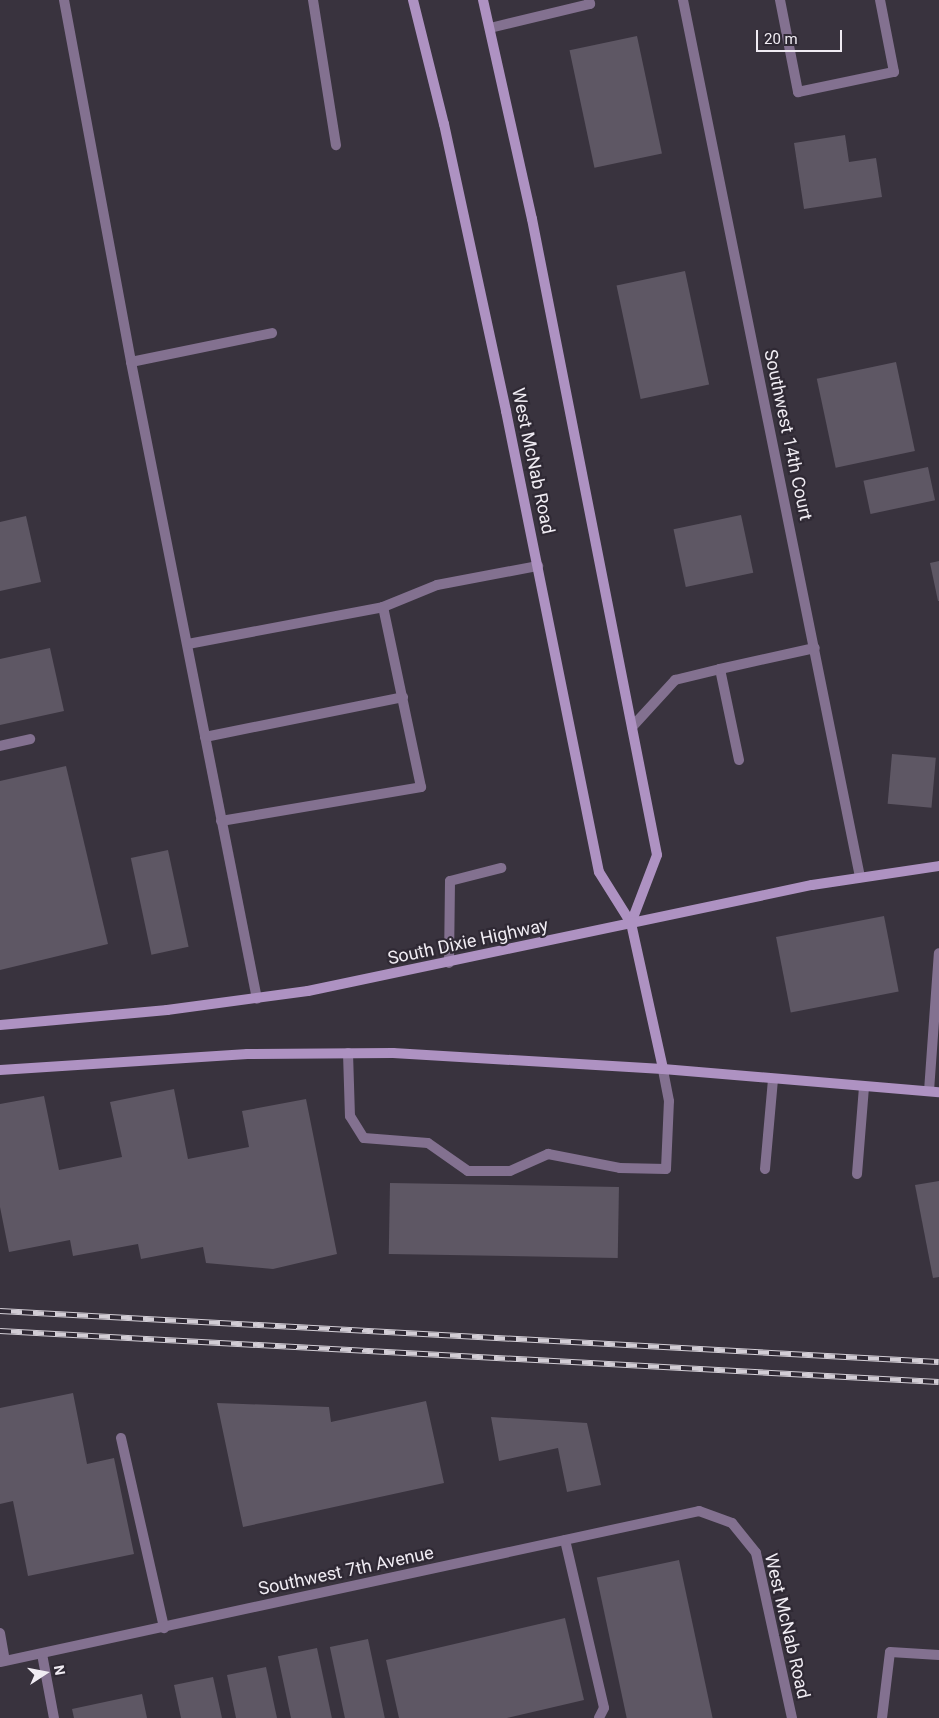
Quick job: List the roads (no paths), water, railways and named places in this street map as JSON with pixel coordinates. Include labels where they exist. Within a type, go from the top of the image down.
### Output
[{"type":"main road","name":"West McNab Road","points":[[413,0],[444,124],[538,566],[599,872],[632,923],[663,1069]]},
{"type":"main road","points":[[483,0],[532,219],[656,855],[632,923]]},
{"type":"main road","name":"South Dixie Highway","points":[[0,1024],[257,1000],[449,963],[632,923],[860,877],[939,866]]},
{"type":"main road","points":[[0,1070],[131,1059],[348,1053],[450,1056],[663,1069],[934,1091]]},
{"type":"street","points":[[64,0],[131,362],[257,1000]]},
{"type":"street","points":[[313,0],[336,144]]},
{"type":"street","points":[[490,28],[590,4],[589,0]]},
{"type":"street","name":"Southwest 14th Court","points":[[683,0],[860,877]]},
{"type":"street","points":[[780,0],[798,92],[894,72],[880,0]]},
{"type":"street","points":[[131,362],[272,333]]},
{"type":"street","points":[[188,644],[383,607],[437,585],[538,566]]},
{"type":"street","points":[[222,821],[421,787],[383,607]]},
{"type":"street","points":[[632,727],[675,680],[815,648]]},
{"type":"street","points":[[720,669],[739,760]]},
{"type":"street","points":[[205,737],[403,697]]},
{"type":"street","points":[[0,746],[30,739]]},
{"type":"street","points":[[449,963],[450,881],[501,868]]},
{"type":"street","points":[[934,1091],[939,953]]},
{"type":"street","points":[[348,1053],[350,1116],[364,1138],[428,1143],[468,1171],[510,1171],[548,1154],[620,1168],[666,1169],[670,1100],[663,1069]]},
{"type":"street","points":[[765,1169],[773,1079]]},
{"type":"street","points":[[857,1174],[864,1086]]},
{"type":"street","points":[[121,1438],[164,1628]]},
{"type":"street","name":"Southwest 7th Avenue","points":[[3,1661],[164,1628],[699,1511]]},
{"type":"street","name":"West McNab Road","points":[[699,1511],[732,1522],[756,1553],[792,1718]]},
{"type":"street","points":[[565,1540],[604,1708],[600,1718]]},
{"type":"street","points":[[0,1633],[3,1661]]},
{"type":"street","points":[[882,1718],[890,1652],[939,1655]]},
{"type":"street","points":[[42,1654],[54,1718]]},
{"type":"railway","points":[[0,1311],[939,1362]]},
{"type":"railway","points":[[0,1331],[939,1382]]}]
